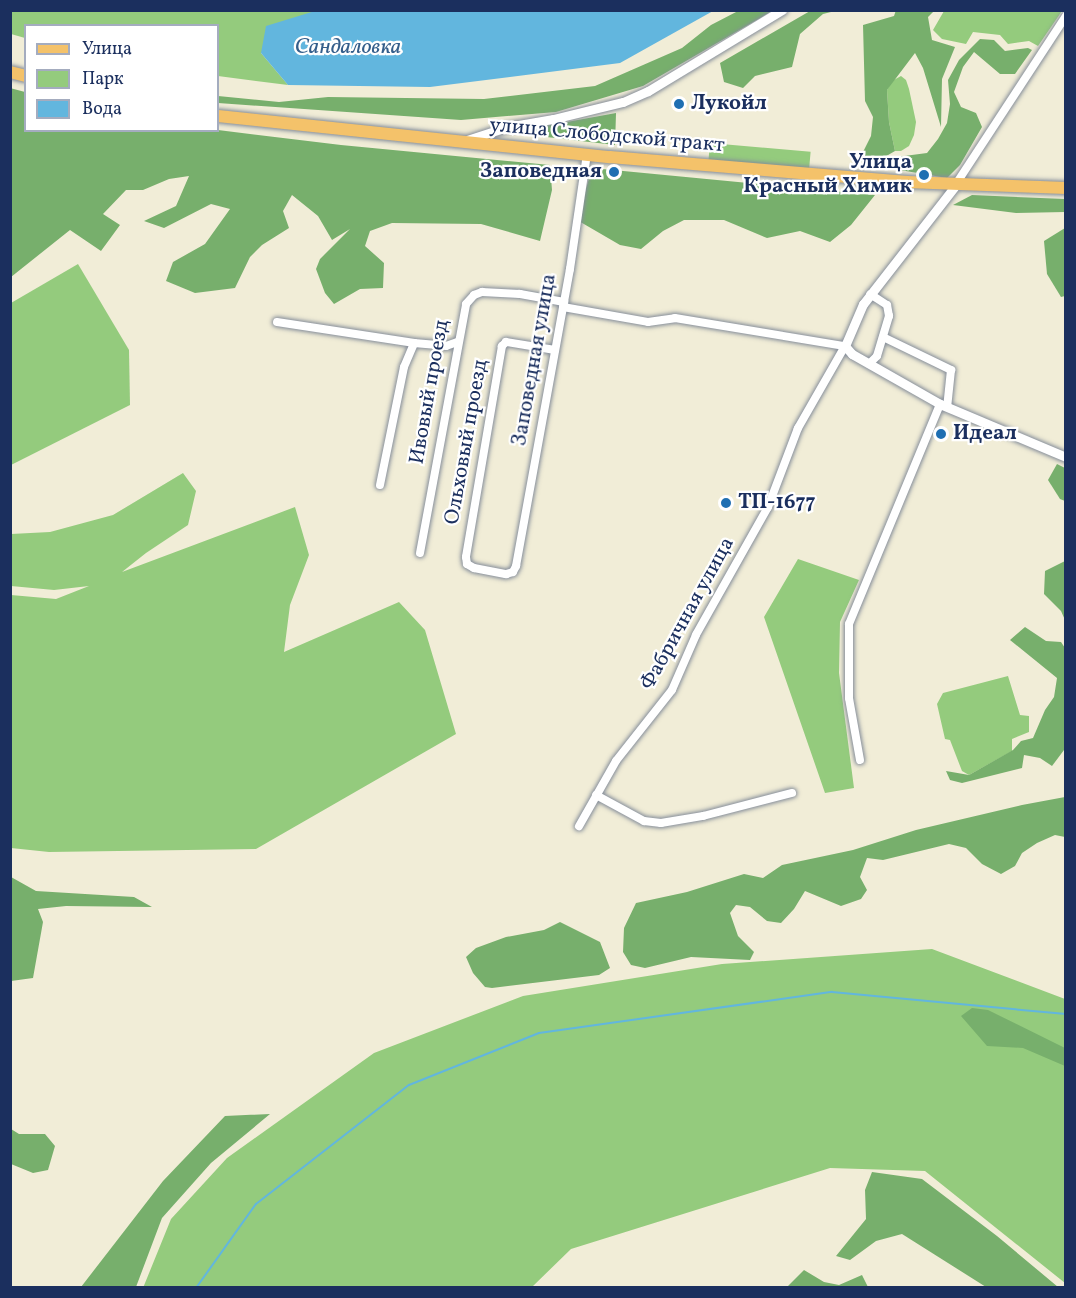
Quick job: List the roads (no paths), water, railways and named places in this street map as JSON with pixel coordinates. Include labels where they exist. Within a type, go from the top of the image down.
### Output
[{"type":"main road","name":"улица Слободской тракт","points":[[219,116],[587,154],[955,186],[1065,188]]},
{"type":"street","points":[[462,142],[507,127],[553,119],[623,102],[648,91],[782,10]]},
{"type":"street","points":[[844,346],[870,294],[955,186],[1065,16]]},
{"type":"street","name":"Заповедная улица","points":[[513,572],[516,566],[564,304],[587,154]]},
{"type":"street","name":"Ивовый проезд","points":[[420,553],[463,311],[474,295],[482,292],[505,293],[564,304]]},
{"type":"street","points":[[869,364],[877,356],[884,337],[889,309],[885,302],[870,294]]},
{"type":"street","points":[[564,304],[648,322],[675,318],[844,346],[869,364],[943,406],[1065,457]]},
{"type":"street","points":[[278,322],[414,343],[446,346],[457,342]]},
{"type":"street","points":[[860,760],[849,698],[849,624],[943,406],[952,375],[950,369],[884,337]]},
{"type":"street","name":"Ольховый проезд","points":[[513,572],[506,574],[474,568],[467,564],[466,557],[502,346],[506,342],[555,350]]},
{"type":"street","points":[[380,484],[404,367],[414,343]]},
{"type":"street","name":"Фабричная улица","points":[[579,825],[616,761],[672,690],[696,635],[768,507],[798,428],[844,346]]},
{"type":"street","points":[[596,795],[644,821],[661,823],[703,816],[792,793]]},
{"type":"water","name":"Сандаловка","points":[[315,11],[713,11],[620,63],[430,87],[288,85],[261,53],[266,26]]},
{"type":"waterway","points":[[196,1288],[256,1204],[409,1085],[539,1033],[832,992],[1066,1014]]},
{"type":"place","name":"Лукойл","points":[[679,104]]},
{"type":"place","name":"Заповедная","points":[[614,172]]},
{"type":"place","name":"Улица Красный Химик","points":[[924,175]]},
{"type":"place","name":"Идеал","points":[[941,434]]},
{"type":"place","name":"ТП-1677","points":[[726,503]]}]
